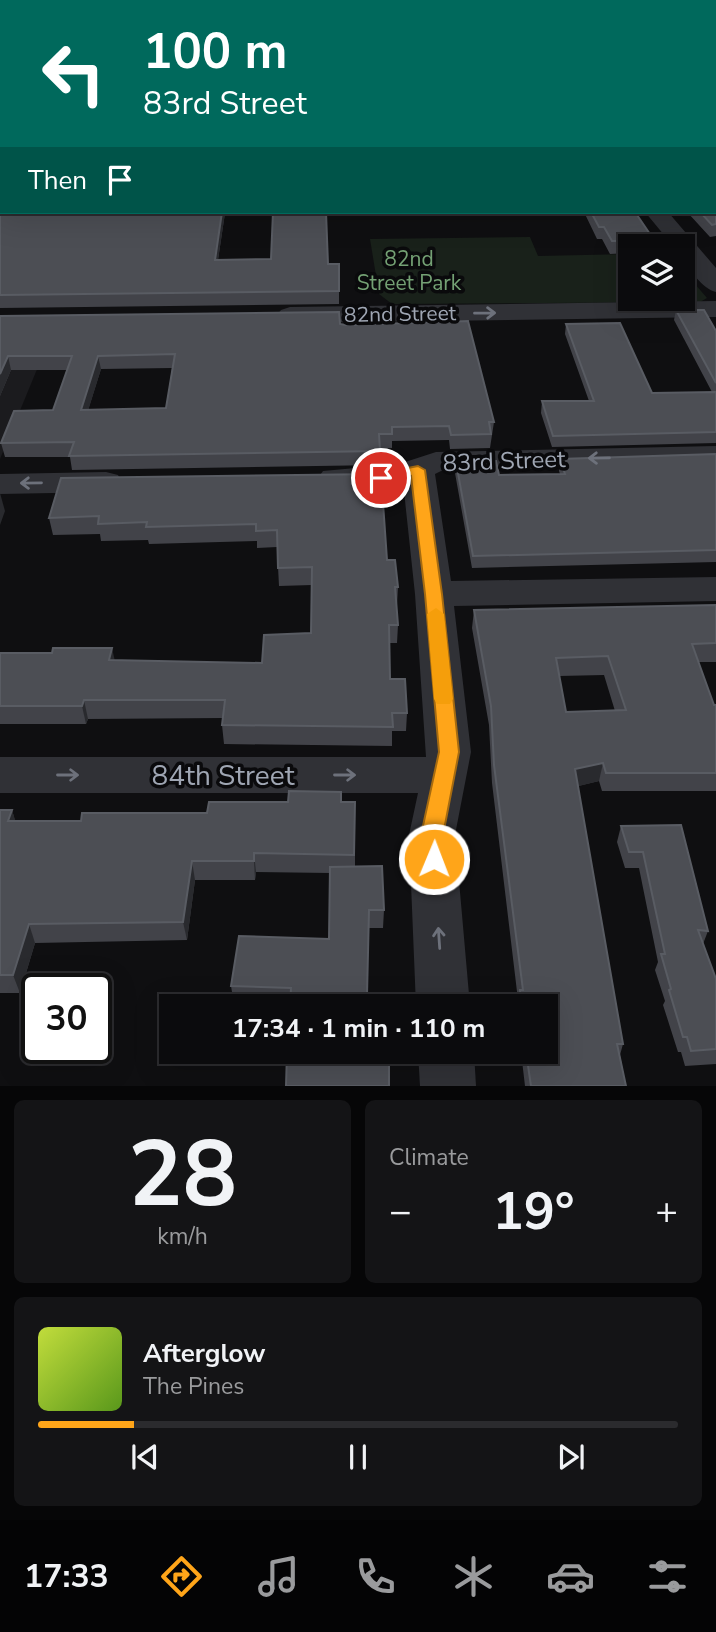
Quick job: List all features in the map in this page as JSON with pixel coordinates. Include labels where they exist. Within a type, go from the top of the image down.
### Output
[{"type":"street","points":[[658,214],[705,254],[716,285]]},
{"type":"street","name":"82nd Street","points":[[265,316],[716,309]]},
{"type":"street","name":"83rd Street","points":[[299,479],[381,478],[418,470],[436,462],[716,455]]},
{"type":"street","points":[[418,470],[434,594],[449,752],[432,835],[442,994]]},
{"type":"street","points":[[0,484],[136,481]]},
{"type":"street","points":[[434,594],[716,589]]},
{"type":"street","name":"84th Street","points":[[0,775],[445,775]]},
{"type":"street","points":[[447,1064],[448,1086]]},
{"type":"shaded area","points":[[52,333],[0,459],[0,334]]},
{"type":"green space","name":"82nd Street Park","points":[[530,237],[538,256],[618,254],[618,303],[392,304],[379,294],[370,239]]},
{"type":"green space","name":"82nd Street Park","points":[[695,284],[707,298],[695,302]]},
{"type":"building","points":[[0,214],[222,214],[215,260],[271,259],[273,214],[326,214],[328,264],[339,264],[339,291],[0,295]]},
{"type":"building","points":[[592,214],[636,214],[650,234],[618,234],[618,241],[612,241],[604,227],[599,227]]},
{"type":"building","points":[[702,214],[716,214],[716,224],[712,225]]},
{"type":"building","points":[[704,310],[716,331],[716,383],[677,311]]},
{"type":"building","points":[[339,312],[340,324],[346,325],[468,321],[494,422],[489,422],[491,434],[451,435],[449,426],[392,427],[392,434],[379,434],[380,451],[69,456],[74,442],[1,443],[14,411],[53,410],[72,356],[8,356],[0,374],[0,316]],"holes":[[[175,354],[166,408],[81,410],[98,356]]]},
{"type":"building","points":[[620,323],[652,393],[716,392],[716,432],[553,436],[542,401],[594,401],[566,324]]},
{"type":"building","points":[[716,454],[716,550],[473,556],[456,462],[496,461],[499,475],[565,474],[560,459]]},
{"type":"building","points":[[381,474],[387,560],[395,560],[398,587],[395,587],[398,625],[389,625],[390,679],[405,679],[407,713],[392,713],[393,727],[222,725],[225,700],[84,700],[82,706],[0,706],[0,653],[52,653],[53,648],[112,648],[109,660],[262,663],[264,635],[311,633],[312,567],[278,568],[277,530],[256,531],[256,524],[146,527],[147,522],[98,524],[99,516],[49,518],[61,478]]},
{"type":"building","points":[[716,605],[716,643],[692,644],[716,705],[716,773],[606,773],[603,763],[575,769],[623,1044],[617,1044],[626,1086],[531,1086],[528,1064],[558,1064],[558,994],[520,994],[520,990],[523,990],[494,765],[491,706],[474,610]],"holes":[[[608,656],[626,710],[566,712],[556,658]]]},
{"type":"building","points":[[289,791],[341,792],[341,802],[355,802],[354,855],[254,853],[254,861],[192,861],[183,922],[29,924],[13,975],[0,975],[0,810],[12,810],[8,821],[81,821],[82,813],[207,813],[209,802],[288,802]]},
{"type":"building","points":[[681,825],[708,931],[698,930],[716,979],[716,1049],[691,1051],[687,1037],[683,1037],[661,954],[665,954],[643,852],[629,852],[621,826]]},
{"type":"building","points":[[382,866],[384,910],[369,910],[367,994],[291,994],[291,988],[231,986],[239,936],[329,939],[330,867]]},
{"type":"building","points":[[287,1064],[389,1064],[389,1086],[286,1086]]},
{"type":"slow traffic","points":[[436,614],[444,699]]},
{"type":"route","points":[[381,478],[418,470],[434,594],[449,752],[432,835],[434,859]]}]
